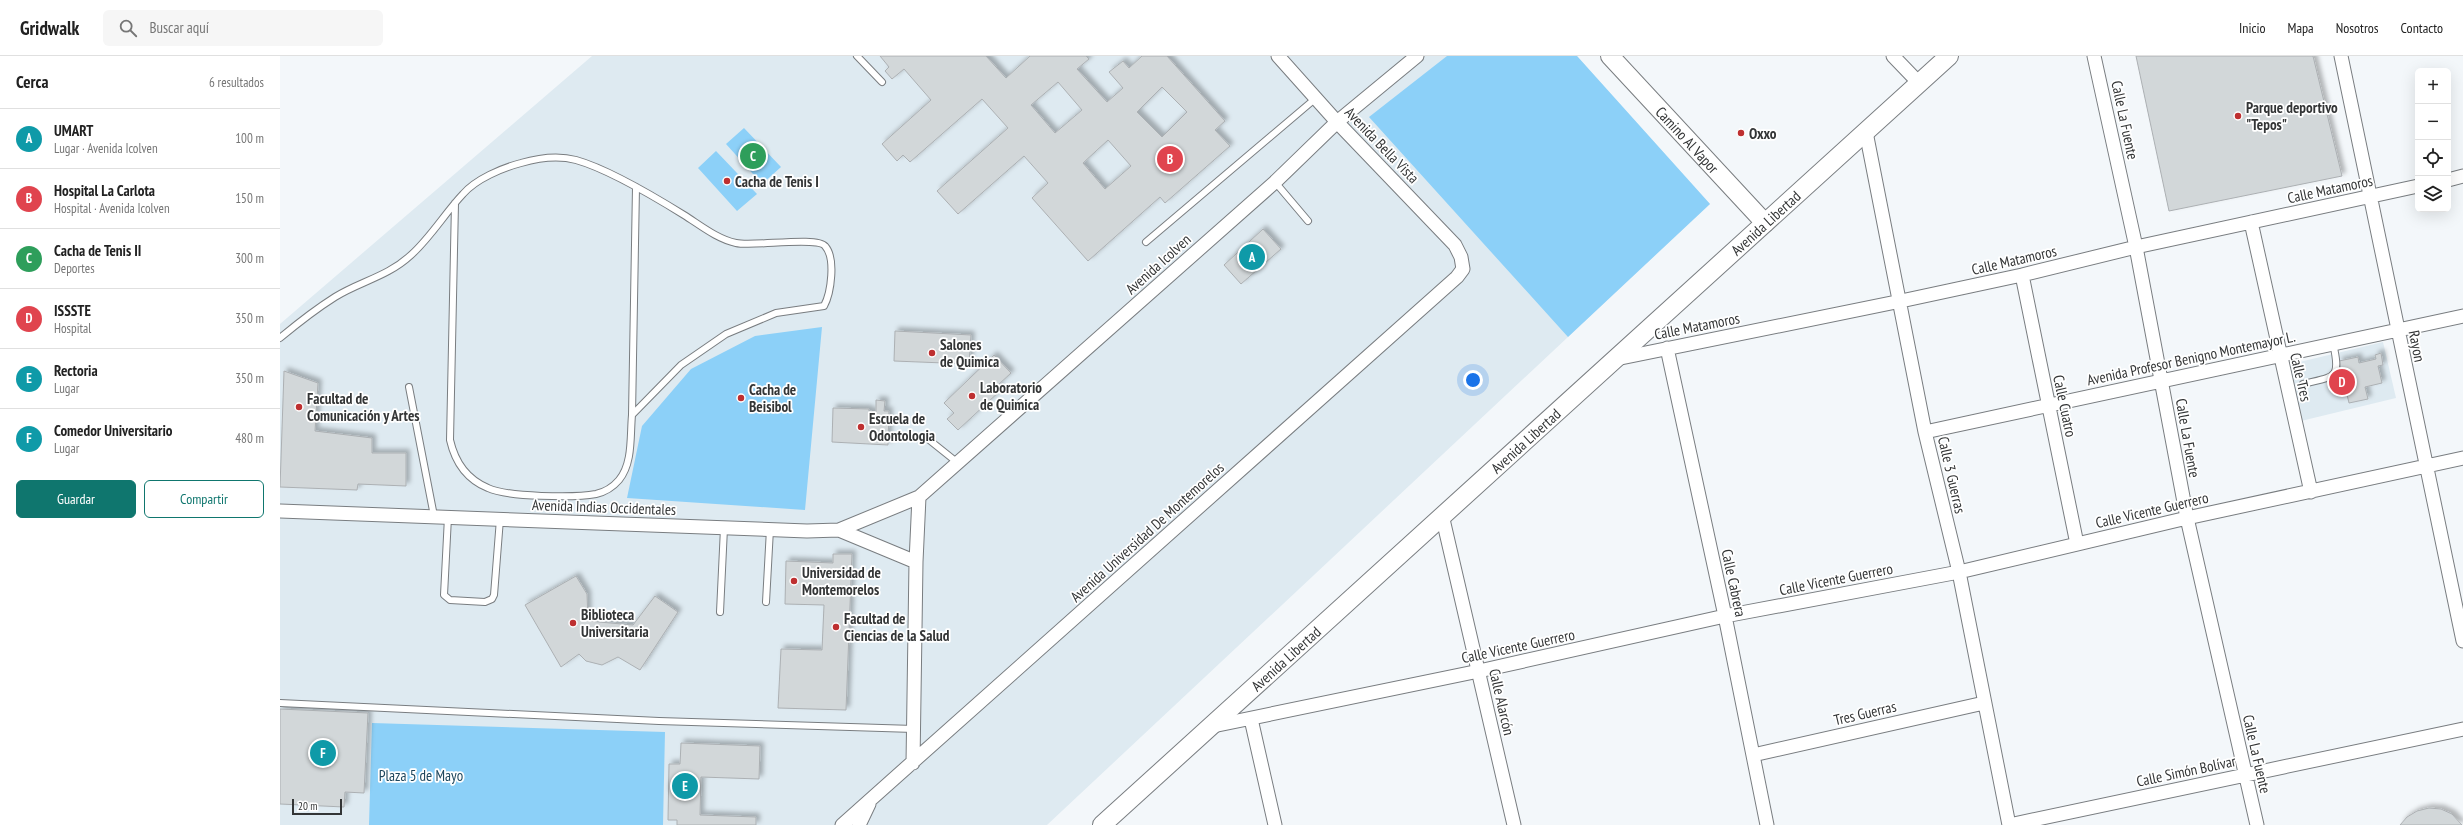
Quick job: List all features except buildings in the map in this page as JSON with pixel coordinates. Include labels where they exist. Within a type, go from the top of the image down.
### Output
[{"type":"street","name":"Avenida Bella Vista","points":[[1278,56],[1337,122],[1455,245],[1462,257]]},
{"type":"street","name":"Avenida Icolven","points":[[919,497],[1274,182],[1337,122],[1417,56]]},
{"type":"street","name":"Camino Al Vapor","points":[[1610,56],[1765,223]]},
{"type":"street","points":[[1893,56],[1919,83]]},
{"type":"street","name":"Avenida Libertad","points":[[1102,825],[1213,726],[1949,56]]},
{"type":"street","name":"Calle La Fuente","points":[[2094,56],[2136,247],[2187,518],[2257,825]]},
{"type":"street","name":"Rayon","points":[[2341,56],[2371,196],[2425,466],[2463,642]]},
{"type":"street","name":"Calle 3 Guerras","points":[[1866,132],[1901,301],[1925,432],[1959,572],[2009,825]]},
{"type":"street","points":[[2451,179],[2463,176]]},
{"type":"street","name":"Calle Matamoros","points":[[1615,359],[2022,275],[2136,247],[2415,187]]},
{"type":"street","name":"Calle Tres","points":[[2251,222],[2279,355],[2311,492]]},
{"type":"street","name":"Avenida Universidad De Montemorelos","points":[[842,825],[1457,277],[1463,269],[1462,257]]},
{"type":"street","name":"Calle Cuatro","points":[[2022,275],[2077,544]]},
{"type":"street","name":"Avenida Profesor Benigno Montemayor L.","points":[[1925,432],[2463,316]]},
{"type":"street","name":"Calle Cabrera","points":[[1667,348],[1725,616],[1767,825]]},
{"type":"street","name":"Calle Vicente Guerrero","points":[[1213,726],[1479,671],[1725,616],[1959,572],[2187,518],[2463,458]]},
{"type":"street","points":[[913,763],[916,562],[919,497]]},
{"type":"street","name":"Avenida Indias Occidentales","points":[[281,509],[500,519],[770,529],[839,530],[919,497]]},
{"type":"street","name":"Calle Alarcón","points":[[1442,516],[1514,825]]},
{"type":"street","points":[[839,530],[916,562]]},
{"type":"street","name":"Tres Guerras","points":[[1753,755],[1984,703]]},
{"type":"street","points":[[1251,719],[1275,825]]},
{"type":"street","name":"Calle Simón Bolívar","points":[[2009,825],[2463,729]]},
{"type":"street","points":[[859,825],[872,797]]},
{"type":"lane","points":[[857,56],[882,82]]},
{"type":"lane","points":[[1146,242],[1316,98]]},
{"type":"lane","points":[[280,338],[302,319],[337,296],[378,278],[411,255],[464,192],[486,177],[519,163],[546,157],[575,160],[636,187],[718,236],[736,243],[757,245],[809,241],[820,243],[825,246],[829,255],[831,274],[829,294],[824,306],[776,313],[726,334],[681,365],[632,415]]},
{"type":"lane","points":[[1274,182],[1308,221]]},
{"type":"lane","points":[[455,203],[450,440],[454,455],[461,468],[477,482],[488,489],[502,493],[573,496],[597,494],[610,488],[620,479],[628,464],[632,415],[636,187]]},
{"type":"lane","points":[[2303,384],[2332,376],[2336,372],[2338,368],[2333,343]]},
{"type":"lane","points":[[409,386],[434,516]]},
{"type":"lane","points":[[928,439],[958,463]]},
{"type":"lane","points":[[448,517],[444,594],[450,600],[489,601],[494,595],[500,519]]},
{"type":"lane","points":[[720,612],[724,527]]},
{"type":"lane","points":[[766,602],[770,529]]},
{"type":"lane","points":[[280,703],[712,723],[914,729]]},
{"type":"shaded area","name":"Universidad de Montemorelos","points":[[592,56],[1577,56],[1710,204],[1047,825],[280,825],[280,324]]},
{"type":"shaded area","points":[[2383,342],[2396,398],[2301,421],[2287,365]]},
{"type":"green space","points":[[1447,56],[1577,56],[1710,204],[1568,337],[1369,117]]},
{"type":"green space","points":[[744,128],[781,167],[762,184],[726,144]]},
{"type":"green space","name":"Cacha de Tenis I","points":[[716,151],[757,194],[737,211],[698,168]]},
{"type":"green space","name":"Cacha de Beisibol","points":[[822,327],[805,510],[627,498],[642,426],[691,369],[755,336]]},
{"type":"green space","name":"Plaza 5 de Mayo","points":[[372,723],[665,732],[663,825],[369,825]]},
{"type":"place","name":"Parque deportivo \"Tepos\"","points":[[2238,116]]},
{"type":"place","name":"Oxxo","points":[[1741,133]]},
{"type":"place","name":"Cacha de Tenis II","points":[[753,156]]},
{"type":"place","name":"Hospital La Carlota","points":[[1170,159]]},
{"type":"place","name":"Cacha de Tenis I","points":[[727,181]]},
{"type":"place","name":"UMART","points":[[1252,257]]},
{"type":"place","name":"Salones de Quimica","points":[[932,353]]},
{"type":"place","name":"ISSSTE","points":[[2342,382]]},
{"type":"place","name":"Laboratorio de Quimica","points":[[972,396]]},
{"type":"place","name":"Cacha de Beisibol","points":[[741,398]]},
{"type":"place","name":"Facultad de Comunicación y Artes","points":[[299,407]]},
{"type":"place","name":"Escuela de Odontologia","points":[[861,427]]},
{"type":"place","name":"Universidad de Montemorelos","points":[[794,581]]},
{"type":"place","name":"Biblioteca Universitaria","points":[[573,623]]},
{"type":"place","name":"Facultad de Ciencias de la Salud","points":[[836,627]]},
{"type":"place","name":"Comedor Universitario","points":[[323,753]]},
{"type":"place","name":"Rectoria","points":[[685,786]]}]
